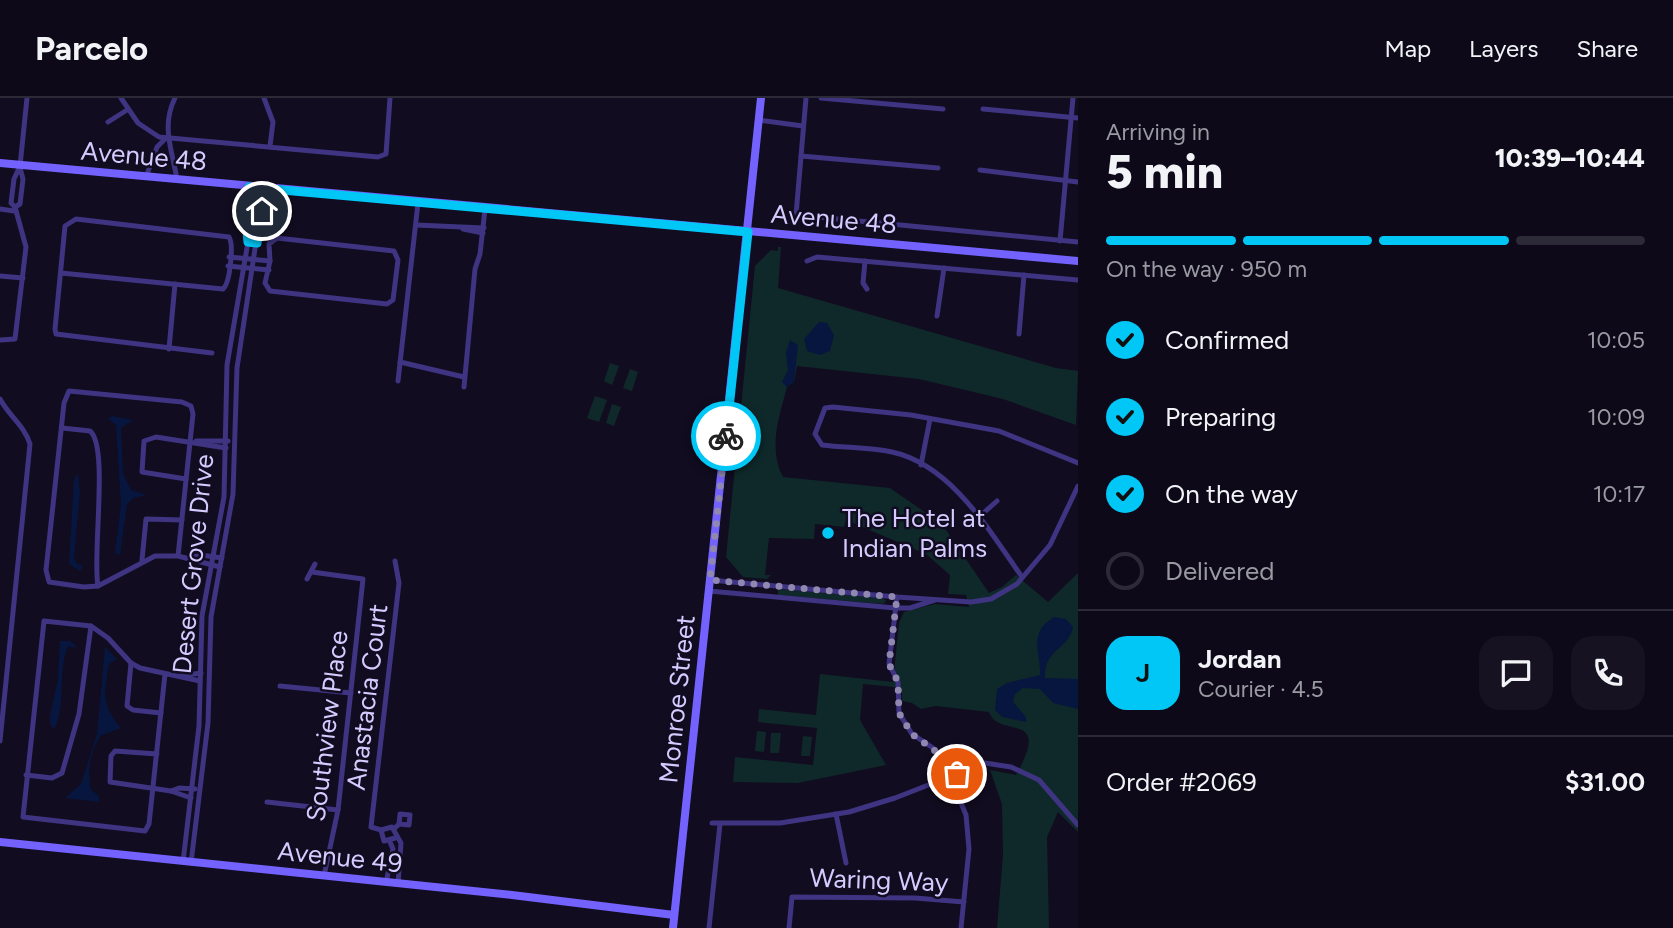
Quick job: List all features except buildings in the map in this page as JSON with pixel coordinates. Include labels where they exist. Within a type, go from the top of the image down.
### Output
[{"type":"main road","name":"Monroe Street","points":[[673,928],[761,98]]},
{"type":"main road","name":"Avenue 48","points":[[0,163],[1078,261]]},
{"type":"main road","name":"Avenue 49","points":[[0,842],[674,915]]},
{"type":"street","points":[[0,340],[15,339],[23,278],[26,247],[11,203],[14,179],[20,166],[27,98]]},
{"type":"street","points":[[121,98],[138,124],[166,138],[378,157],[386,154],[390,98]]},
{"type":"street","points":[[146,177],[158,147],[166,138],[170,108],[175,98]]},
{"type":"street","points":[[264,98],[273,122],[270,146]]},
{"type":"street","points":[[806,98],[796,215],[1078,242]]},
{"type":"street","points":[[821,98],[943,109]]},
{"type":"street","points":[[1060,241],[1075,118],[1073,98]]},
{"type":"street","points":[[983,109],[1075,118]]},
{"type":"street","points":[[108,122],[127,110]]},
{"type":"street","points":[[759,120],[803,126]]},
{"type":"street","points":[[166,138],[172,149],[177,180]]},
{"type":"street","points":[[801,156],[938,168]]},
{"type":"street","points":[[980,170],[1078,182]]},
{"type":"street","name":"Desert Grove Drive","points":[[187,862],[190,797],[199,726],[202,616],[224,497],[227,365],[246,259],[249,187]]},
{"type":"street","name":"Desert Grove Drive","points":[[187,862],[208,723],[211,617],[231,511],[235,391],[264,189]]},
{"type":"street","points":[[398,381],[418,203]]},
{"type":"street","points":[[0,209],[15,209]]},
{"type":"street","points":[[464,387],[475,269],[485,209]]},
{"type":"street","points":[[61,272],[223,289],[228,285],[232,240],[225,235],[76,219],[65,226],[61,272],[57,334],[212,353]]},
{"type":"street","points":[[416,225],[483,230]]},
{"type":"street","points":[[277,238],[391,250],[397,253],[398,260],[394,298],[387,303],[270,291],[265,283],[270,261],[269,244],[277,238]]},
{"type":"street","points":[[248,242],[257,243]]},
{"type":"street","points":[[229,257],[270,261]]},
{"type":"street","points":[[807,261],[817,257],[1078,280]]},
{"type":"street","points":[[865,261],[863,284],[867,289]]},
{"type":"street","points":[[228,266],[269,270]]},
{"type":"street","points":[[937,316],[944,268]]},
{"type":"street","points":[[1019,334],[1024,275]]},
{"type":"street","points":[[0,276],[23,278]]},
{"type":"street","points":[[169,349],[175,284]]},
{"type":"street","points":[[400,362],[464,377]]},
{"type":"street","points":[[178,556],[193,410],[187,403],[72,390],[65,398],[46,570],[48,582],[84,587],[98,586],[119,577],[142,560],[155,556],[190,558],[220,567]]},
{"type":"street","points":[[0,741],[30,444],[22,425],[1,401]]},
{"type":"street","points":[[1023,577],[962,494],[921,465],[890,451],[817,442],[815,434],[825,408],[930,419],[1005,432],[1078,463]]},
{"type":"street","points":[[921,465],[930,419]]},
{"type":"street","points":[[62,428],[90,431],[96,440],[101,490],[94,569],[98,586]]},
{"type":"street","points":[[186,480],[146,475],[141,470],[144,440],[148,437],[225,449],[234,442]]},
{"type":"street","points":[[190,442],[234,442]]},
{"type":"street","points":[[710,580],[897,597],[976,602],[991,599],[1011,588],[1023,577],[1056,537],[1078,486]]},
{"type":"street","points":[[980,516],[997,501]]},
{"type":"street","points":[[142,560],[146,519],[182,520]]},
{"type":"street","points":[[190,558],[201,555],[222,558]]},
{"type":"street","name":"Anastacia Court","points":[[381,830],[382,839],[393,840],[397,826],[388,826],[381,830],[371,827],[399,583],[395,561]]},
{"type":"street","points":[[306,579],[316,564]]},
{"type":"street","name":"Southview Place","points":[[312,572],[363,579],[338,810],[324,876]]},
{"type":"street","points":[[709,591],[895,608],[910,608],[939,598]]},
{"type":"street","points":[[897,597],[889,664],[898,682],[899,713],[912,734],[938,753],[951,776],[968,825],[970,849],[961,928]]},
{"type":"street","points":[[165,674],[149,824],[145,831],[23,817],[44,621],[91,626],[108,638],[131,663],[165,674],[208,682]]},
{"type":"street","points":[[26,775],[52,778],[62,773],[79,714],[91,626]]},
{"type":"street","points":[[131,663],[127,706],[133,710],[161,713]]},
{"type":"street","points":[[180,676],[208,674]]},
{"type":"street","points":[[280,686],[351,693]]},
{"type":"street","points":[[157,754],[118,749],[111,756],[110,782],[115,785],[171,791],[198,799]]},
{"type":"street","points":[[712,823],[780,823],[836,814],[895,798],[985,763],[1021,771],[1049,788],[1078,825]]},
{"type":"street","points":[[171,791],[199,790]]},
{"type":"street","points":[[267,802],[338,810]]},
{"type":"street","points":[[836,814],[846,863]]},
{"type":"street","points":[[709,928],[720,824]]},
{"type":"street","points":[[386,883],[393,840],[401,843],[398,884]]},
{"type":"street","name":"Waring Way","points":[[789,928],[792,897],[915,898],[964,902]]},
{"type":"green space","points":[[778,247],[781,247],[778,288],[1056,368],[1078,371],[1076,425],[1003,399],[919,379],[797,366],[794,382],[787,387],[776,432],[776,455],[783,477],[890,488],[942,524],[989,593],[1002,587],[1016,575],[1048,602],[1078,573],[1078,832],[1058,812],[1047,837],[1049,928],[997,928],[1003,855],[1002,804],[990,770],[1016,775],[1029,741],[1026,733],[995,720],[989,712],[936,706],[921,709],[902,701],[902,692],[894,687],[863,684],[860,720],[886,765],[798,783],[733,782],[735,757],[813,765],[817,728],[758,722],[759,709],[816,715],[820,674],[893,682],[899,623],[904,612],[935,604],[969,607],[966,595],[948,594],[950,575],[926,554],[846,520],[844,527],[815,524],[814,539],[769,538],[765,575],[771,575],[767,579],[743,577],[726,557],[755,266],[771,250],[778,251]]},
{"type":"green space","points":[[610,363],[619,366],[612,385],[604,381]]},
{"type":"green space","points":[[630,369],[638,372],[632,391],[623,388]]},
{"type":"green space","points":[[595,396],[607,400],[599,422],[587,418]]},
{"type":"green space","points":[[612,404],[621,407],[614,426],[606,423]]},
{"type":"green space","points":[[778,589],[883,598],[886,601],[883,604],[778,595]]},
{"type":"green space","points":[[757,731],[766,732],[764,752],[755,751]]},
{"type":"green space","points":[[771,733],[781,733],[779,753],[770,753]]},
{"type":"green space","points":[[803,736],[812,737],[810,756],[801,756]]},
{"type":"water","points":[[819,322],[827,323],[834,335],[830,351],[820,355],[807,351],[804,339]]},
{"type":"water","points":[[790,340],[798,345],[794,382],[787,387],[782,382],[788,370],[786,353]]},
{"type":"water","points":[[112,416],[133,420],[121,428],[123,474],[131,490],[147,495],[133,498],[127,504],[120,555],[115,553],[121,505],[116,425],[108,419]]},
{"type":"water","points":[[78,474],[80,493],[74,557],[77,564],[83,566],[80,571],[69,564],[74,479]]},
{"type":"water","points":[[1054,617],[1066,619],[1073,627],[1071,635],[1048,661],[1045,678],[1078,679],[1078,709],[1053,703],[1040,689],[1023,688],[1015,694],[1013,702],[1026,717],[1026,722],[1002,717],[995,710],[997,689],[1007,683],[1040,675],[1038,636],[1046,623]]},
{"type":"water","points":[[60,641],[70,641],[75,648],[68,646],[65,656],[60,710],[54,730],[50,724],[50,715],[58,679]]},
{"type":"water","points":[[105,647],[117,659],[109,664],[106,698],[110,712],[121,728],[100,736],[92,755],[89,769],[91,790],[99,796],[99,802],[65,798],[81,784],[97,734]]},
{"type":"way so far","points":[[726,436],[710,580],[897,597],[889,664],[898,682],[899,713],[912,734],[933,748],[943,759],[951,776],[957,774]]},
{"type":"place","name":"The Hotel at Indian Palms","points":[[828,533]]},
{"type":"route","points":[[262,211],[257,243],[248,242],[246,222],[249,187],[748,232],[726,436]]}]
